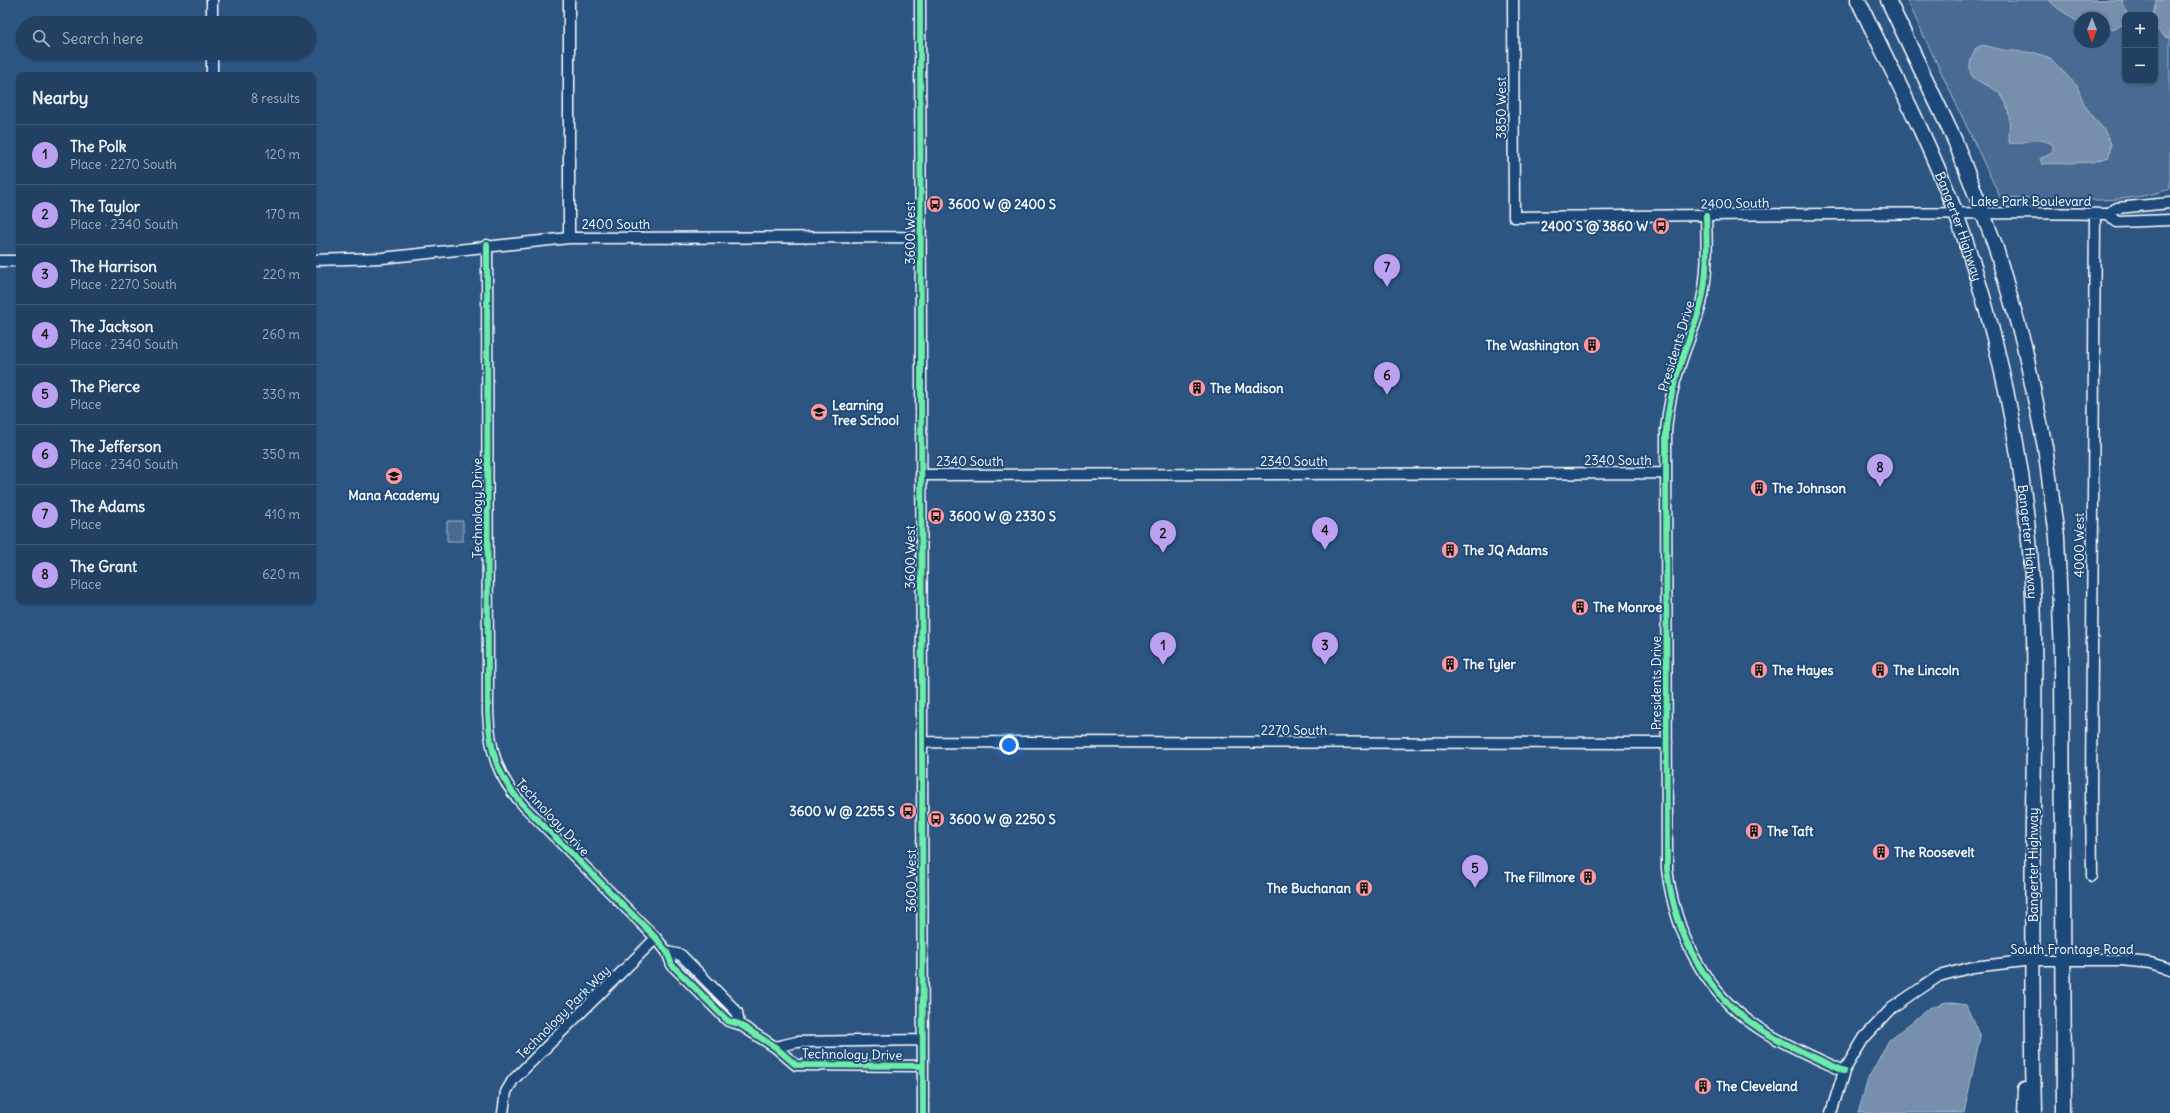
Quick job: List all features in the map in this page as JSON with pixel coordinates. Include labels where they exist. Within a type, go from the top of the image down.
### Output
[{"type":"highway","name":"Bangerter Highway","points":[[1858,0],[1926,142],[1956,214],[1976,274],[1996,347],[2014,430],[2026,513],[2033,597],[2034,693],[2032,1002],[2034,1113]]},
{"type":"highway","name":"Bangerter Highway","points":[[1888,0],[1955,141],[1983,214],[2007,283],[2024,345],[2045,447],[2057,537],[2062,654],[2064,1113]]},
{"type":"highway","points":[[2024,1113],[2032,1002]]},
{"type":"street","points":[[212,0],[212,16]]},
{"type":"street","points":[[569,0],[569,238]]},
{"type":"street","name":"3600 West","points":[[920,0],[923,1113]]},
{"type":"street","name":"3850 West","points":[[1513,0],[1514,216]]},
{"type":"street","points":[[212,60],[212,72]]},
{"type":"street","name":"Lake Park Boulevard","points":[[1956,214],[2107,214],[2116,208],[2170,203]]},
{"type":"street","name":"2400 South","points":[[1514,216],[1706,216],[1897,213],[1956,214]]},
{"type":"street","name":"4000 West","points":[[2092,876],[2091,784],[2095,214]]},
{"type":"street","name":"Lake Park Boulevard","points":[[2107,214],[2117,222],[2170,220]]},
{"type":"street","name":"Presidents Drive","points":[[1706,216],[1707,256],[1704,290],[1695,326],[1680,365],[1668,412],[1666,473],[1667,869],[1670,895],[1687,945],[1714,988],[1734,1009],[1776,1039],[1844,1071]]},
{"type":"street","name":"2400 South","points":[[316,260],[382,258],[487,245],[569,238],[921,237]]},
{"type":"street","name":"Technology Drive","points":[[487,245],[488,713],[492,752],[498,768],[516,797],[656,938],[667,952],[672,966],[728,1021],[739,1024],[775,1047],[796,1065],[922,1066]]},
{"type":"street","points":[[0,261],[16,261]]},
{"type":"street","name":"2340 South","points":[[921,475],[1666,473]]},
{"type":"street","name":"2270 South","points":[[922,742],[1667,743]]},
{"type":"street","name":"Technology Park Way","points":[[503,1113],[506,1092],[513,1080],[656,938]]},
{"type":"street","points":[[667,952],[681,955],[737,1012],[739,1024]]},
{"type":"street","name":"South Frontage Road","points":[[1831,1113],[1844,1071],[1864,1038],[1892,1008],[1939,976],[1973,967],[2032,960],[2121,960],[2150,963],[2170,969]]},
{"type":"street","name":"Technology Drive","points":[[775,1047],[797,1042],[922,1040]]},
{"type":"shaded area","points":[[1907,0],[2170,0],[2170,189],[2150,195],[2129,198],[2108,200],[2064,200],[2000,197]]},
{"type":"shaded area","points":[[2049,0],[2122,0],[2126,12],[2122,12],[2122,25],[2110,30],[2110,12],[2074,12],[2074,20],[2056,7]]},
{"type":"shaded area","points":[[2157,0],[2170,0],[2170,38],[2164,36],[2158,31],[2158,12],[2154,12]]},
{"type":"shaded area","points":[[1983,45],[2003,50],[2036,53],[2050,58],[2077,86],[2085,106],[2104,130],[2111,144],[2109,157],[2093,162],[2042,164],[2040,159],[2053,151],[2053,145],[2040,140],[2009,143],[2009,115],[2003,98],[1997,91],[1972,76],[1970,70],[1971,61],[1976,48]]},
{"type":"shaded area","points":[[447,521],[463,521],[463,541],[447,541]]},
{"type":"shaded area","points":[[1946,1002],[1966,1005],[1980,1037],[1964,1113],[1858,1113],[1868,1079],[1889,1040],[1929,1008]]},
{"type":"cycle path","points":[[920,0],[923,1113]]},
{"type":"cycle path","points":[[1706,216],[1707,238],[1703,293],[1699,312],[1682,357],[1675,381],[1669,405],[1666,430],[1667,869],[1671,893],[1685,938],[1708,979],[1723,998],[1740,1014],[1760,1029],[1801,1052],[1844,1071]]},
{"type":"cycle path","points":[[487,245],[488,713],[493,752],[502,774],[515,796],[525,807],[656,938],[667,952],[672,965],[728,1021],[739,1024],[775,1047],[796,1065],[923,1066]]},
{"type":"place","name":"3600 W @ 2400 S","points":[[935,204]]},
{"type":"place","name":"2400 S @ 3860 W","points":[[1661,226]]},
{"type":"place","name":"The Adams","points":[[1387,287]]},
{"type":"place","name":"The Washington","points":[[1592,345]]},
{"type":"place","name":"The Madison","points":[[1197,388]]},
{"type":"place","name":"The Jefferson","points":[[1387,395]]},
{"type":"place","name":"Learning Tree School","points":[[819,412]]},
{"type":"place","name":"Mana Academy","points":[[394,476]]},
{"type":"place","name":"The Grant","points":[[1880,487]]},
{"type":"place","name":"The Johnson","points":[[1759,488]]},
{"type":"place","name":"3600 W @ 2330 S","points":[[936,516]]},
{"type":"place","name":"The Jackson","points":[[1325,550]]},
{"type":"place","name":"The JQ Adams","points":[[1450,550]]},
{"type":"place","name":"The Taylor","points":[[1163,553]]},
{"type":"place","name":"The Monroe","points":[[1580,607]]},
{"type":"place","name":"The Tyler","points":[[1450,664]]},
{"type":"place","name":"The Polk","points":[[1163,665]]},
{"type":"place","name":"The Harrison","points":[[1325,665]]},
{"type":"place","name":"The Hayes","points":[[1759,670]]},
{"type":"place","name":"The Lincoln","points":[[1880,670]]},
{"type":"place","name":"3600 W @ 2255 S","points":[[908,811]]},
{"type":"place","name":"3600 W @ 2250 S","points":[[936,819]]},
{"type":"place","name":"The Taft","points":[[1754,831]]},
{"type":"place","name":"The Roosevelt","points":[[1881,852]]},
{"type":"place","name":"The Fillmore","points":[[1588,877]]},
{"type":"place","name":"The Buchanan","points":[[1364,888]]},
{"type":"place","name":"The Pierce","points":[[1475,888]]},
{"type":"place","name":"The Cleveland","points":[[1703,1086]]}]
